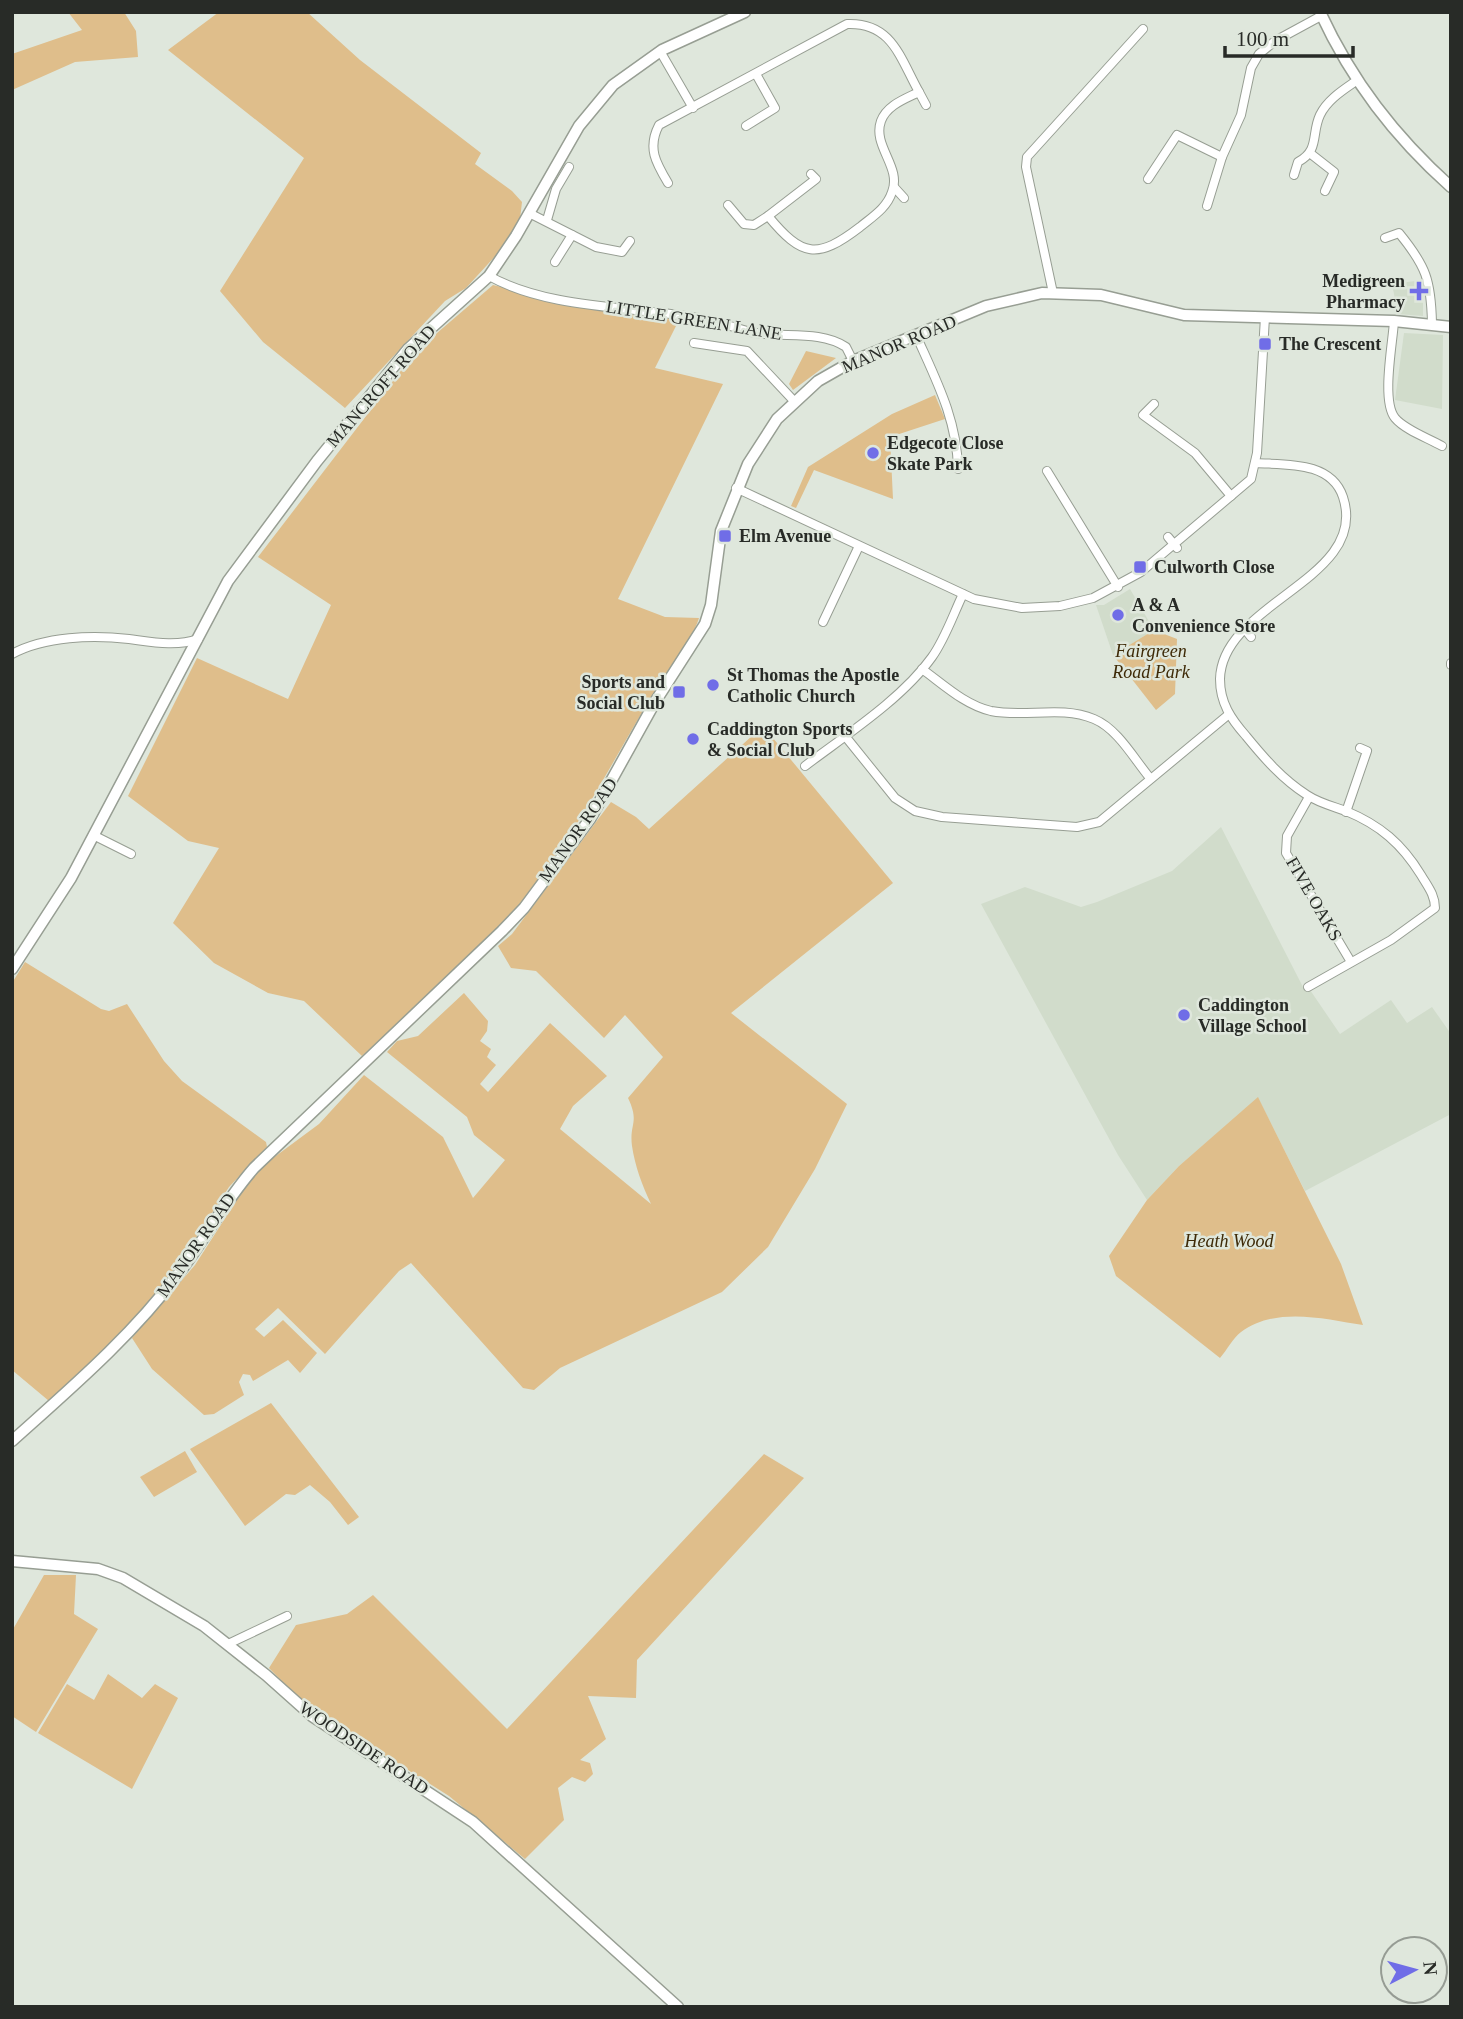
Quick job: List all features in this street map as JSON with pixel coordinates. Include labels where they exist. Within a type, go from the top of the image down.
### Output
[{"type":"street","name":"MANCROFT ROAD","points":[[12,969],[58,900],[236,569],[335,438],[408,349],[489,276],[579,126],[614,85],[660,51],[725,16],[745,12]]},
{"type":"street","points":[[1207,206],[1222,157],[1241,115],[1251,68],[1259,54],[1275,41],[1321,14],[1356,81],[1394,131],[1451,187]]},
{"type":"street","points":[[668,183],[653,156],[652,138],[659,125],[847,24],[865,23],[889,38],[926,105]]},
{"type":"street","points":[[1053,293],[1026,167],[1027,157],[1091,82],[1143,29]]},
{"type":"street","points":[[660,51],[693,108]]},
{"type":"street","points":[[747,126],[776,107],[756,74]]},
{"type":"street","points":[[1294,175],[1298,162],[1311,154],[1324,108],[1356,81]]},
{"type":"street","points":[[768,216],[792,242],[803,248],[821,250],[842,240],[878,212],[889,200],[894,187],[894,178],[880,142],[880,121],[892,106],[919,92]]},
{"type":"street","points":[[1148,179],[1179,130],[1222,157]]},
{"type":"street","points":[[1311,154],[1334,172],[1325,191]]},
{"type":"street","points":[[1288,157],[1298,162]]},
{"type":"street","points":[[547,220],[556,189],[569,167]]},
{"type":"street","points":[[728,205],[744,224],[754,225],[816,180]]},
{"type":"street","points":[[894,187],[904,198]]},
{"type":"street","points":[[529,213],[596,247],[622,252]]},
{"type":"street","points":[[1385,237],[1399,233],[1422,261],[1428,277],[1432,323]]},
{"type":"street","points":[[555,262],[572,235]]},
{"type":"street","points":[[623,262],[622,252],[630,241]]},
{"type":"street","name":"LITTLE GREEN LANE","points":[[489,276],[532,292],[593,304],[706,319],[756,333],[825,340],[846,347],[853,360]]},
{"type":"street","name":"MANOR ROAD","points":[[12,1441],[66,1395],[140,1320],[179,1273],[224,1205],[254,1168],[524,908],[604,798],[654,702],[701,634],[711,606],[721,531],[736,488],[763,440],[794,401],[818,381],[853,360],[999,302],[1053,293],[1101,295],[1184,315],[1394,320],[1451,327]]},
{"type":"street","points":[[736,488],[962,594],[1004,607],[1040,608],[1077,603],[1118,587],[1141,572],[1251,478],[1256,463],[1265,317]]},
{"type":"street","points":[[1394,320],[1390,404],[1398,421],[1441,446]]},
{"type":"street","points":[[916,335],[950,410],[956,435],[958,469]]},
{"type":"street","points":[[694,342],[747,351],[794,401]]},
{"type":"street","points":[[1154,404],[1143,415],[1195,453],[1231,496]]},
{"type":"street","points":[[1424,436],[1430,425]]},
{"type":"street","points":[[1256,463],[1309,466],[1330,477],[1342,492],[1348,511],[1347,532],[1335,552],[1246,630],[1226,655],[1220,678],[1228,715],[1273,768],[1309,797],[1385,832],[1405,850],[1435,897],[1435,908]]},
{"type":"street","points":[[1047,471],[1118,587]]},
{"type":"street","points":[[822,622],[859,546]]},
{"type":"street","points":[[805,766],[845,736],[922,669],[942,639],[962,594]]},
{"type":"street","points":[[12,654],[30,645],[88,638],[179,643],[199,639]]},
{"type":"street","points":[[179,643],[190,656]]},
{"type":"street","points":[[922,669],[968,703],[990,711],[1010,713],[1043,710],[1095,720],[1111,730],[1150,778]]},
{"type":"street","points":[[845,736],[895,798],[915,811],[942,817],[1077,827],[1099,822],[1228,715]]},
{"type":"street","points":[[1346,812],[1366,751]]},
{"type":"street","name":"FIVE OAKS","points":[[1309,797],[1287,836],[1286,853],[1351,962]]},
{"type":"street","points":[[93,835],[131,854]]},
{"type":"street","points":[[1308,987],[1435,908],[1445,911]]},
{"type":"street","name":"WOODSIDE ROAD","points":[[12,1561],[88,1567],[114,1575],[184,1613],[228,1644],[312,1716],[473,1822],[678,2007]]},
{"type":"street","points":[[228,1644],[286,1616]]},
{"type":"shaded area","points":[[1423,280],[1423,316],[1398,314],[1392,284]]},
{"type":"shaded area","points":[[1404,333],[1443,335],[1442,409],[1395,400]]},
{"type":"shaded area","points":[[1130,589],[1154,630],[1113,655],[1096,605],[1104,605]]},
{"type":"shaded area","name":"Caddington Village School","points":[[1221,827],[1304,989],[1308,987],[1340,1034],[1391,1000],[1407,1023],[1432,1007],[1451,1034],[1451,1114],[1305,1191],[1258,1098],[1179,1166],[1147,1200],[1118,1155],[981,904],[1025,887],[1081,907],[1097,902],[1172,871]]},
{"type":"green space","points":[[68,12],[124,12],[136,31],[138,57],[75,62],[12,90],[12,54],[82,30]]},
{"type":"green space","points":[[219,12],[307,12],[360,60],[481,153],[475,164],[512,191],[522,202],[520,219],[510,240],[466,288],[445,301],[345,408],[263,342],[220,291],[304,158],[168,50]]},
{"type":"green space","points":[[493,285],[584,306],[680,318],[655,368],[723,384],[618,599],[665,617],[699,618],[689,640],[644,709],[587,808],[540,879],[485,942],[362,1056],[304,1001],[268,993],[214,963],[173,923],[219,848],[188,841],[128,796],[197,658],[288,699],[331,605],[258,557],[416,351]]},
{"type":"green space","points":[[806,351],[836,358],[793,390],[789,384]]},
{"type":"green space","points":[[935,395],[945,419],[890,437],[893,499],[814,470],[796,508],[791,506],[808,467],[892,414]]},
{"type":"green space","name":"Fairgreen Road Park","points":[[1154,630],[1177,639],[1175,694],[1156,710],[1113,655]]},
{"type":"green space","points":[[763,726],[893,883],[731,1013],[847,1104],[815,1169],[768,1247],[722,1292],[560,1368],[534,1390],[523,1388],[411,1263],[399,1271],[325,1354],[278,1308],[255,1329],[264,1337],[283,1320],[317,1353],[300,1373],[288,1360],[253,1381],[250,1375],[243,1374],[239,1382],[244,1395],[214,1414],[204,1415],[152,1369],[132,1338],[195,1265],[249,1181],[265,1164],[319,1124],[364,1075],[443,1137],[473,1198],[505,1160],[474,1135],[467,1117],[387,1052],[397,1041],[418,1036],[464,993],[488,1021],[487,1031],[480,1041],[491,1049],[487,1057],[496,1065],[480,1084],[488,1092],[550,1023],[607,1076],[573,1106],[560,1129],[651,1204],[633,1153],[631,1138],[634,1118],[628,1098],[663,1057],[625,1015],[604,1038],[536,971],[511,968],[498,946],[512,934],[611,802],[636,817],[649,829]]},
{"type":"green space","points":[[25,962],[101,1009],[109,1011],[127,1004],[164,1061],[182,1081],[266,1142],[267,1147],[229,1187],[169,1279],[113,1341],[49,1401],[12,1370],[12,983]]},
{"type":"green space","name":"Heath Wood","points":[[1258,1097],[1341,1264],[1363,1325],[1301,1316],[1269,1319],[1241,1332],[1220,1358],[1116,1276],[1109,1256],[1147,1200],[1179,1166]]},
{"type":"green space","points":[[271,1403],[359,1517],[348,1525],[330,1502],[310,1485],[295,1495],[286,1494],[245,1526],[190,1449]]},
{"type":"green space","points":[[185,1451],[197,1472],[154,1497],[140,1477]]},
{"type":"green space","points":[[764,1454],[804,1478],[637,1660],[636,1698],[588,1696],[606,1739],[580,1760],[590,1763],[593,1774],[585,1782],[572,1777],[558,1788],[564,1820],[525,1859],[449,1796],[304,1704],[269,1668],[296,1625],[347,1614],[373,1595],[507,1729]]},
{"type":"green space","points":[[44,1575],[76,1575],[74,1614],[98,1629],[36,1732],[12,1716],[12,1631]]},
{"type":"green space","points":[[108,1674],[142,1698],[155,1684],[178,1698],[132,1789],[38,1733],[67,1684],[94,1700]]},
{"type":"place","name":"Medigreen Pharmacy","points":[[1419,291]]},
{"type":"place","name":"The Crescent","points":[[1265,344]]},
{"type":"place","name":"Edgecote Close Skate Park","points":[[873,453]]},
{"type":"place","name":"Elm Avenue","points":[[725,536]]},
{"type":"place","name":"Culworth Close","points":[[1140,567]]},
{"type":"place","name":"A & A Convenience Store","points":[[1118,615]]},
{"type":"place","name":"St Thomas the Apostle Catholic Church","points":[[713,685]]},
{"type":"place","name":"Sports and Social Club","points":[[679,692]]},
{"type":"place","name":"Caddington Sports & Social Club","points":[[693,739]]},
{"type":"place","name":"Caddington Village School","points":[[1184,1015]]}]
